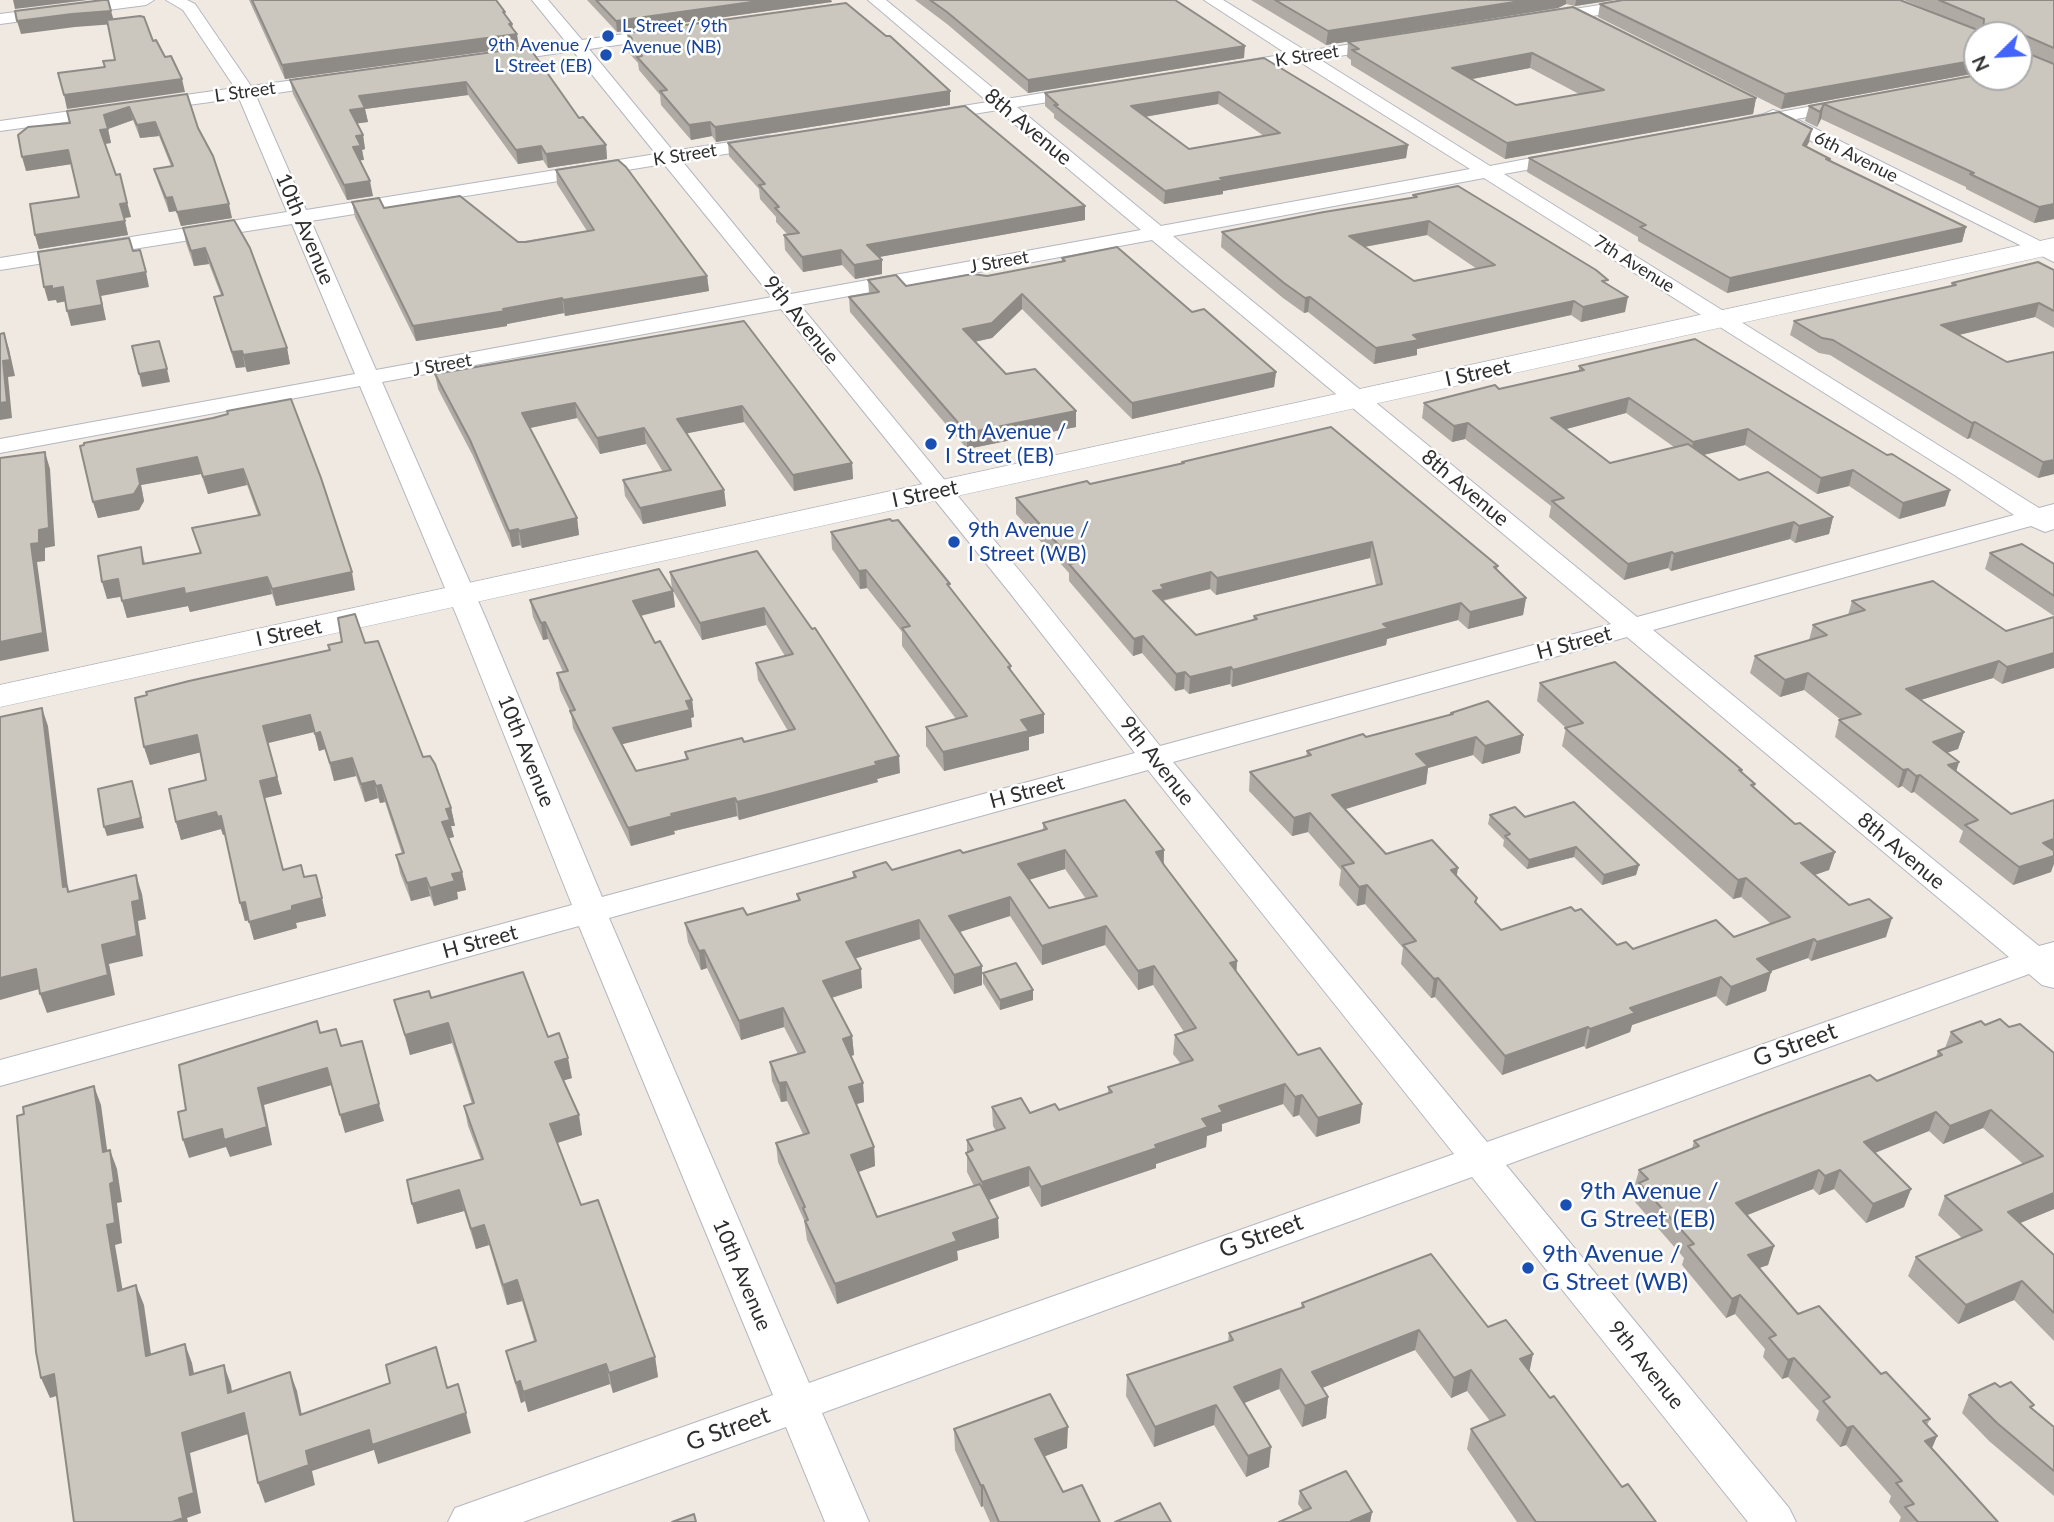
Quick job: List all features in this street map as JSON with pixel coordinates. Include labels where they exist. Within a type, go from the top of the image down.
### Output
[{"type":"street","points":[[0,19],[146,0]]},
{"type":"street","name":"10th Avenue","points":[[174,0],[189,6],[246,92],[462,596],[605,951],[847,1522]]},
{"type":"street","name":"9th Avenue","points":[[540,0],[1774,1522]]},
{"type":"street","points":[[872,3],[907,0]]},
{"type":"street","name":"7th Avenue","points":[[1212,0],[1965,471],[2048,520]]},
{"type":"street","points":[[1545,0],[1602,29]]},
{"type":"street","points":[[1530,21],[1660,0]]},
{"type":"street","name":"8th Avenue","points":[[872,3],[1002,105],[1632,628],[2047,963]]},
{"type":"street","points":[[471,60],[683,31]]},
{"type":"street","name":"K Street","points":[[1210,72],[1399,42]]},
{"type":"street","name":"L Street","points":[[0,126],[349,77]]},
{"type":"street","points":[[911,119],[1103,89]]},
{"type":"street","points":[[1726,127],[1868,101]]},
{"type":"street","name":"6th Avenue","points":[[1747,102],[2050,251]]},
{"type":"street","name":"K Street","points":[[0,264],[789,138]]},
{"type":"street","name":"J Street","points":[[0,446],[1594,152]]},
{"type":"street","name":"I Street","points":[[0,696],[1722,319],[2050,251]]},
{"type":"street","name":"H Street","points":[[0,1073],[1632,628],[2048,520]]},
{"type":"street","name":"G Street","points":[[470,1522],[1478,1158],[2047,963]]},
{"type":"building","points":[[108,0],[111,11],[17,21],[15,11]]},
{"type":"building","points":[[252,0],[496,0],[517,34],[282,65]]},
{"type":"building","points":[[596,0],[766,0],[616,21]]},
{"type":"building","points":[[930,0],[1175,0],[1245,46],[1028,80]]},
{"type":"building","points":[[1275,0],[1527,0],[1328,31]]},
{"type":"building","points":[[1623,0],[1900,0],[1963,24],[1963,62],[1785,94],[1600,4]]},
{"type":"building","points":[[1939,0],[2054,0],[2054,48],[2033,39],[2033,21],[1984,21]]},
{"type":"building","points":[[846,3],[886,36],[890,36],[950,91],[715,127],[710,122],[689,125],[660,91],[667,90],[637,57],[642,56],[627,40],[632,39],[627,33]]},
{"type":"building","points":[[1573,7],[1756,98],[1507,143],[1352,50],[1359,49],[1348,42]],"holes":[[[1532,53],[1604,90],[1516,105],[1452,68]]]},
{"type":"building","points":[[144,17],[153,41],[156,40],[165,57],[171,56],[182,79],[64,95],[58,73],[105,67],[103,61],[115,60],[107,20]]},
{"type":"building","points":[[529,47],[579,118],[583,117],[606,145],[546,154],[541,146],[516,150],[466,82],[359,96],[365,108],[350,110],[363,135],[356,136],[361,146],[353,147],[370,181],[344,185],[290,80]]},
{"type":"building","points":[[2033,55],[2054,64],[2054,204],[2039,207],[1970,174],[1974,173],[1824,104],[1820,112],[1809,106],[1963,78],[1963,91],[2033,91]]},
{"type":"building","points":[[1264,58],[1408,145],[1220,178],[1224,180],[1165,191],[1054,105],[1058,105],[1045,93]],"holes":[[[1219,92],[1280,133],[1189,149],[1131,106]]]},
{"type":"building","points":[[187,94],[198,128],[213,156],[229,204],[177,212],[172,197],[166,198],[154,169],[173,166],[155,122],[137,125],[129,107],[104,115],[108,129],[100,130],[116,175],[120,174],[127,203],[120,204],[125,221],[35,235],[30,204],[79,197],[68,150],[22,157],[18,135],[28,127],[70,123],[67,111]]},
{"type":"building","points":[[965,106],[1085,206],[867,245],[882,260],[854,265],[841,250],[802,257],[784,235],[799,233],[775,208],[779,207],[759,185],[765,184],[728,143]]},
{"type":"building","points":[[1779,112],[1812,129],[1803,145],[1830,159],[1826,159],[1966,227],[1730,278],[1640,227],[1646,225],[1529,158]]},
{"type":"building","points":[[618,160],[707,276],[563,300],[562,298],[503,309],[505,311],[413,326],[352,202],[379,198],[384,208],[460,196],[518,242],[526,242],[594,230],[556,170]]},
{"type":"building","points":[[1458,186],[1596,270],[1608,280],[1602,281],[1628,297],[1583,307],[1574,301],[1413,335],[1419,340],[1376,348],[1310,297],[1305,298],[1284,283],[1222,232],[1417,197],[1413,195]],"holes":[[[1429,221],[1495,265],[1414,281],[1349,236]]]},
{"type":"building","points":[[234,220],[250,248],[287,348],[243,355],[242,351],[232,352],[214,297],[223,295],[205,248],[191,251],[183,228]]},
{"type":"building","points":[[129,238],[133,251],[140,250],[146,272],[97,281],[102,305],[67,311],[63,287],[44,287],[38,252]]},
{"type":"building","points":[[1117,247],[1192,312],[1204,309],[1276,372],[1132,403],[1022,294],[992,323],[963,329],[1006,374],[1035,369],[1076,411],[967,433],[849,297],[879,292],[868,280],[896,275],[906,286],[973,274],[987,276],[1065,261],[1062,258]]},
{"type":"building","points":[[2038,262],[2054,270],[2054,311],[2039,303],[1941,325],[2007,362],[2054,352],[2054,460],[2043,462],[1833,340],[1822,338],[1794,321],[1956,285],[1952,283]]},
{"type":"building","points":[[744,321],[852,463],[793,475],[742,406],[677,419],[724,490],[640,508],[623,480],[671,470],[644,428],[597,438],[575,403],[522,413],[577,518],[509,531],[470,440],[435,374]]},
{"type":"building","points":[[4,333],[10,360],[3,361],[7,402],[0,403],[0,334]]},
{"type":"building","points":[[1695,339],[1950,490],[1903,503],[1853,470],[1821,478],[1748,429],[1693,442],[1629,398],[1551,418],[1610,463],[1688,444],[1739,480],[1768,472],[1833,517],[1799,526],[1794,522],[1628,564],[1552,501],[1564,498],[1468,423],[1454,426],[1424,403],[1495,385],[1499,389],[1584,370],[1579,366]]},
{"type":"building","points":[[159,341],[167,369],[139,374],[132,346]]},
{"type":"building","points":[[291,399],[352,572],[272,589],[267,577],[185,594],[184,588],[122,601],[118,579],[102,582],[98,556],[141,547],[143,564],[201,553],[192,528],[260,515],[243,469],[203,477],[197,457],[137,469],[140,484],[134,494],[93,502],[80,446],[84,443],[213,418],[228,414],[227,411]]},
{"type":"building","points":[[1331,427],[1498,566],[1494,567],[1526,598],[1470,612],[1461,603],[1383,624],[1388,628],[1233,670],[1231,667],[1190,677],[1185,672],[1176,674],[1143,636],[1134,639],[1069,564],[1075,563],[1016,498],[1087,481],[1090,484],[1184,463],[1182,462]],"holes":[[[1372,542],[1382,584],[1254,616],[1257,619],[1196,635],[1153,591],[1164,589],[1161,585],[1211,572],[1217,578]]]},
{"type":"building","points":[[45,452],[49,528],[39,530],[39,543],[31,544],[43,633],[0,642],[0,458]]},
{"type":"building","points":[[890,519],[898,520],[950,584],[947,584],[1011,666],[1008,667],[1044,714],[1021,720],[1029,731],[943,752],[926,727],[967,716],[902,628],[910,626],[866,570],[859,571],[831,532]]},
{"type":"building","points":[[2022,544],[2054,564],[2054,596],[1990,553]]},
{"type":"building","points":[[757,551],[812,629],[815,628],[899,756],[875,762],[877,765],[769,794],[737,802],[735,798],[628,828],[570,711],[575,710],[557,673],[568,671],[545,622],[541,623],[530,600],[659,569],[673,591],[633,601],[655,643],[660,641],[692,700],[686,701],[690,710],[613,728],[636,771],[688,759],[685,752],[742,738],[744,742],[795,729],[756,663],[793,654],[764,608],[700,623],[670,572]]},
{"type":"building","points":[[1933,581],[2006,631],[2054,617],[2054,653],[2007,667],[1999,661],[1906,689],[1964,732],[1933,742],[1959,762],[1948,765],[2011,814],[2054,800],[2054,839],[2043,843],[2054,851],[2054,856],[2019,867],[1965,825],[1978,820],[1920,775],[1916,776],[1908,769],[1903,770],[1839,720],[1861,714],[1808,673],[1785,680],[1755,656],[1827,635],[1813,625],[1865,610],[1852,601]]},
{"type":"building","points":[[355,614],[365,643],[378,641],[423,757],[430,756],[435,764],[451,808],[446,809],[450,820],[442,822],[462,872],[452,874],[455,881],[430,888],[426,878],[407,883],[396,855],[404,853],[381,785],[376,786],[374,781],[361,784],[352,758],[330,763],[320,732],[315,734],[310,715],[263,726],[277,777],[260,781],[283,870],[301,865],[304,877],[316,875],[322,898],[249,922],[245,902],[240,903],[221,816],[218,817],[216,812],[176,822],[169,789],[206,780],[197,735],[144,747],[135,698],[147,695],[146,692],[189,681],[330,650],[328,645],[342,642],[338,618]]},
{"type":"building","points":[[1615,662],[1742,770],[1739,770],[1755,784],[1751,785],[1795,824],[1800,823],[1835,852],[1801,863],[1849,905],[1869,899],[1892,918],[1817,942],[1814,939],[1757,959],[1771,972],[1731,987],[1721,977],[1630,1008],[1635,1013],[1505,1056],[1438,978],[1434,979],[1403,945],[1416,941],[1367,885],[1359,887],[1342,866],[1354,863],[1310,813],[1294,818],[1250,772],[1311,755],[1307,751],[1363,734],[1366,737],[1453,714],[1451,713],[1488,701],[1523,735],[1485,746],[1476,737],[1416,754],[1428,766],[1332,795],[1386,854],[1432,840],[1458,868],[1451,870],[1477,898],[1475,902],[1501,930],[1571,907],[1575,911],[1581,909],[1617,945],[1626,942],[1633,949],[1716,920],[1734,937],[1790,917],[1746,878],[1738,880],[1565,728],[1583,723],[1540,683]]},
{"type":"building","points":[[42,708],[63,887],[67,886],[68,892],[136,875],[140,900],[132,902],[137,936],[102,945],[108,975],[40,994],[36,969],[0,978],[0,717]]},
{"type":"building","points":[[132,781],[141,818],[104,827],[98,789]]},
{"type":"building","points":[[1125,800],[1164,850],[1156,852],[1164,865],[1237,961],[1230,963],[1298,1055],[1320,1048],[1362,1104],[1318,1118],[1302,1095],[1295,1097],[1285,1084],[1219,1106],[1223,1112],[1202,1119],[1208,1127],[1155,1145],[1157,1148],[1041,1187],[1029,1167],[982,1182],[966,1153],[973,1150],[967,1140],[1005,1128],[992,1107],[1021,1098],[1030,1113],[1055,1104],[1059,1110],[1112,1092],[1108,1087],[1193,1060],[1175,1035],[1196,1028],[1154,966],[1138,971],[1106,926],[1042,946],[1010,897],[949,916],[982,966],[954,975],[919,920],[846,942],[861,969],[823,981],[852,1036],[843,1039],[863,1083],[849,1087],[874,1147],[851,1155],[877,1217],[980,1184],[998,1218],[953,1233],[957,1241],[835,1284],[805,1221],[808,1220],[803,1208],[805,1207],[776,1143],[809,1133],[786,1082],[779,1083],[770,1062],[805,1052],[783,1008],[739,1021],[704,950],[699,951],[685,923],[743,908],[747,915],[800,900],[797,894],[856,877],[853,872],[886,862],[892,870],[960,850],[963,853],[1047,829],[1043,823]],"holes":[[[1065,850],[1097,896],[1049,908],[1018,864]]]},
{"type":"building","points":[[1574,802],[1639,865],[1604,875],[1576,847],[1529,860],[1505,836],[1510,834],[1490,815],[1515,807],[1525,817]]},
{"type":"building","points":[[1016,963],[1033,990],[1000,1000],[983,973]]},
{"type":"building","points":[[523,972],[548,1037],[559,1033],[568,1058],[555,1062],[579,1115],[550,1124],[581,1205],[598,1200],[655,1357],[609,1373],[606,1364],[523,1392],[520,1381],[516,1383],[506,1351],[536,1341],[517,1280],[503,1285],[484,1225],[471,1229],[459,1190],[412,1204],[407,1180],[483,1159],[464,1106],[474,1103],[448,1023],[405,1035],[394,1000],[429,991],[431,998]]},
{"type":"building","points":[[2000,1019],[2009,1027],[2020,1024],[2054,1053],[2054,1193],[2008,1212],[2054,1255],[2054,1313],[2022,1281],[1966,1305],[1916,1257],[1982,1230],[1945,1196],[2043,1156],[1991,1110],[1950,1126],[1936,1112],[1864,1142],[1911,1189],[1873,1204],[1840,1170],[1825,1176],[1819,1170],[1736,1203],[1774,1246],[1748,1255],[1798,1314],[1819,1306],[1881,1374],[1886,1372],[1930,1419],[1923,1421],[1937,1436],[1925,1441],[1998,1522],[1918,1522],[1905,1507],[1914,1504],[1896,1483],[1902,1481],[1853,1426],[1847,1428],[1823,1401],[1830,1397],[1794,1358],[1788,1360],[1769,1338],[1776,1335],[1740,1295],[1732,1299],[1688,1246],[1694,1244],[1639,1183],[1648,1179],[1639,1170],[1699,1146],[1694,1141],[1764,1114],[1870,1075],[1877,1081],[1942,1055],[1938,1051],[1962,1042],[1951,1032],[1981,1021],[1985,1025]]},
{"type":"building","points":[[317,1021],[320,1033],[336,1029],[341,1046],[362,1041],[379,1104],[340,1115],[327,1068],[258,1088],[267,1127],[224,1140],[222,1129],[183,1140],[178,1112],[186,1110],[179,1065]]},
{"type":"building","points":[[94,1086],[103,1152],[110,1150],[114,1182],[110,1184],[115,1223],[107,1225],[118,1291],[136,1285],[146,1356],[185,1344],[190,1375],[224,1365],[228,1393],[290,1372],[300,1415],[390,1383],[386,1365],[436,1347],[447,1388],[458,1384],[466,1413],[372,1445],[369,1430],[306,1451],[309,1465],[258,1483],[244,1413],[182,1433],[194,1493],[179,1498],[183,1518],[172,1522],[74,1522],[54,1374],[41,1378],[36,1352],[17,1116],[24,1114],[23,1107]]},
{"type":"building","points":[[1431,1254],[1488,1327],[1506,1320],[1533,1354],[1520,1359],[1550,1398],[1554,1396],[1622,1487],[1628,1484],[1656,1522],[1536,1522],[1471,1429],[1505,1415],[1471,1370],[1454,1378],[1419,1330],[1312,1372],[1328,1397],[1305,1406],[1281,1369],[1234,1387],[1271,1447],[1248,1456],[1216,1405],[1155,1427],[1127,1375],[1233,1340],[1229,1333],[1304,1307],[1302,1303]]},
{"type":"building","points":[[2011,1382],[2034,1405],[2030,1407],[2054,1427],[2054,1471],[1997,1423],[1969,1395],[1995,1383],[2000,1387]]},
{"type":"building","points":[[1050,1394],[1068,1427],[1035,1439],[1063,1492],[1082,1485],[1100,1522],[999,1522],[954,1429]]},
{"type":"building","points":[[1346,1471],[1372,1512],[1351,1522],[1279,1522],[1311,1508],[1300,1491]]},
{"type":"building","points":[[1160,1503],[1171,1522],[1115,1522]]},
{"type":"building","points":[[694,1514],[696,1522],[672,1522]]},
{"type":"place","name":"L Street / 9th Avenue (NB)","points":[[608,36]]},
{"type":"place","name":"9th Avenue / L Street (EB)","points":[[606,55]]},
{"type":"place","name":"9th Avenue / I Street (EB)","points":[[931,444]]},
{"type":"place","name":"9th Avenue / I Street (WB)","points":[[954,542]]},
{"type":"place","name":"9th Avenue / G Street (EB)","points":[[1566,1205]]},
{"type":"place","name":"9th Avenue / G Street (WB)","points":[[1528,1268]]}]
